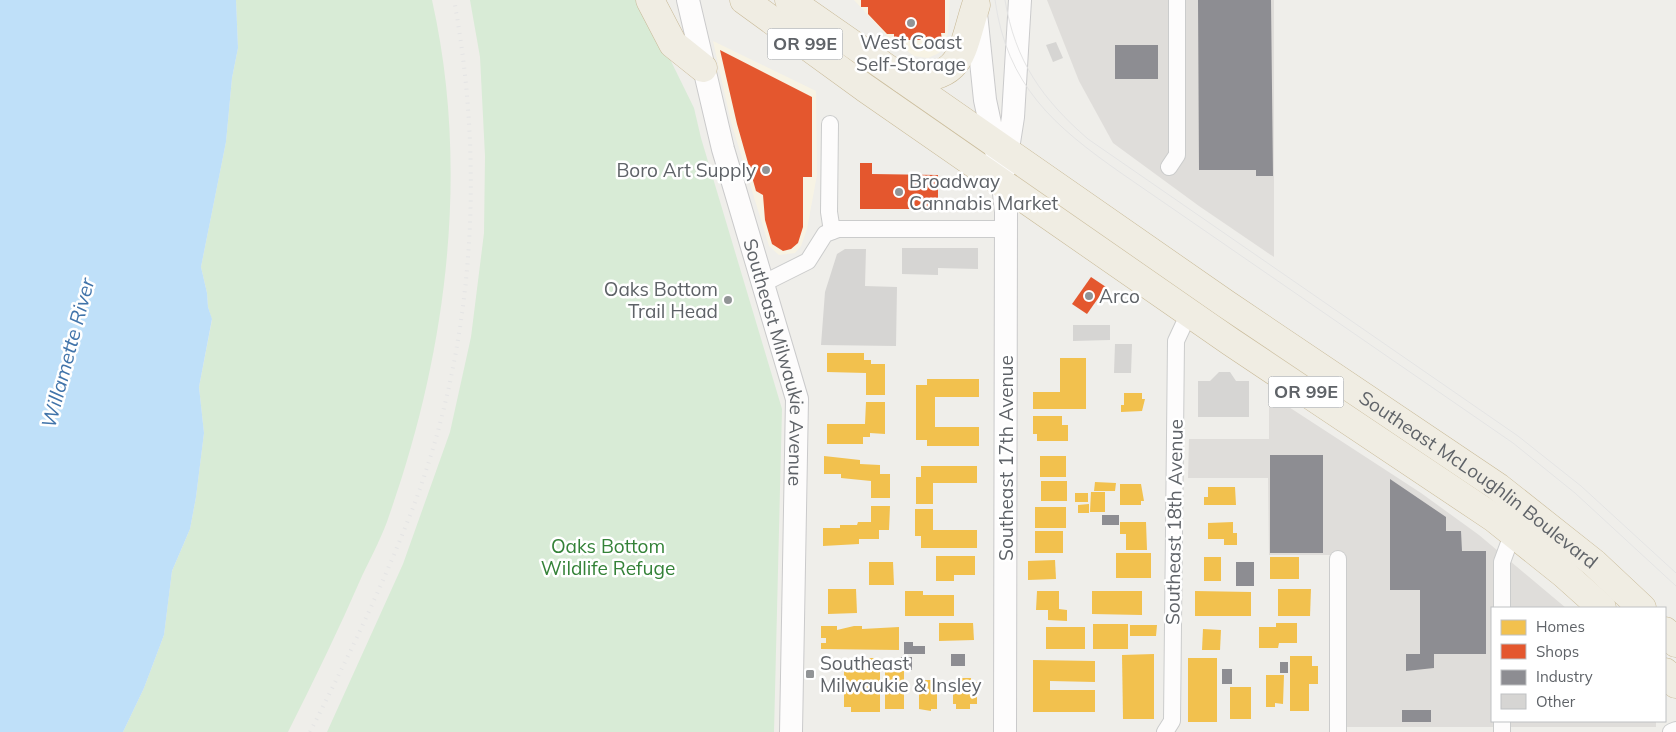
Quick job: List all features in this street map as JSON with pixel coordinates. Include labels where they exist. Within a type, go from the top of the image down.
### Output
[{"type":"highway","points":[[650,0],[673,44],[703,68]]},
{"type":"highway","name":"Southeast McLoughlin Boulevard","points":[[744,0],[1189,313],[1513,532],[1601,607]]},
{"type":"highway","name":"Southeast McLoughlin Boulevard","points":[[790,0],[1226,304],[1498,487],[1594,563],[1641,607]]},
{"type":"highway","points":[[903,79],[928,79],[953,68],[958,60],[975,2]]},
{"type":"highway","points":[[1666,632],[1676,643]]},
{"type":"highway","points":[[1666,673],[1676,684]]},
{"type":"street","name":"Southeast Milwaukie Avenue","points":[[688,0],[723,149],[797,399],[791,732]]},
{"type":"street","name":"Southeast 17th Avenue","points":[[1001,148],[1013,117],[1020,0]]},
{"type":"street","points":[[1169,167],[1176,155],[1177,0]]},
{"type":"street","name":"Southeast 17th Avenue","points":[[975,2],[985,100],[1001,148],[1006,229],[1005,732]]},
{"type":"street","points":[[830,124],[829,217],[832,231]]},
{"type":"street","points":[[764,283],[808,261],[821,240],[832,231],[848,227],[1006,229]]},
{"type":"street","name":"Southeast 18th Avenue","points":[[1165,732],[1172,721],[1176,341],[1189,313]]},
{"type":"street","points":[[1502,607],[1502,562],[1513,532]]},
{"type":"street","points":[[1338,559],[1338,732]]},
{"type":"street","points":[[1672,732],[1676,730]]},
{"type":"shaded area","name":"West Coast Self-Storage","points":[[854,0],[950,0],[948,33],[944,47],[939,53],[928,58],[914,56],[887,36]]},
{"type":"shaded area","points":[[1047,0],[1274,0],[1274,257],[1199,206],[1113,143],[1079,81]]},
{"type":"shaded area","points":[[713,41],[816,91],[817,175],[807,229],[801,246],[795,253],[779,255],[769,246],[731,122]]},
{"type":"shaded area","points":[[1269,394],[1421,493],[1479,535],[1565,607],[1491,607],[1491,722],[1656,722],[1656,727],[1336,727],[1337,555],[1269,555],[1268,478],[1188,478],[1189,439],[1269,439]]},
{"type":"green space","points":[[236,0],[432,0],[443,64],[449,129],[450,194],[447,259],[438,324],[426,388],[410,451],[387,521],[288,732],[123,732],[144,688],[164,635],[172,571],[190,529],[196,497],[204,433],[199,387],[212,320],[201,267],[226,142],[232,78],[238,48]]},
{"type":"green space","name":"Oaks Bottom Wildlife Refuge","points":[[470,0],[641,0],[694,108],[701,138],[782,409],[774,732],[327,732],[403,564],[450,432],[471,337],[484,233],[485,156],[480,57]]},
{"type":"water","name":"Willamette River","points":[[0,0],[236,0],[238,48],[232,78],[226,142],[201,267],[212,319],[199,387],[204,433],[196,497],[190,529],[172,571],[164,635],[144,688],[123,732],[0,732]]},
{"type":"building: Homes","points":[[827,353],[864,353],[864,360],[871,360],[871,364],[885,364],[885,395],[866,395],[866,373],[827,372]]},
{"type":"building: Homes","points":[[1060,358],[1086,358],[1086,409],[1033,409],[1033,392],[1060,392]]},
{"type":"building: Homes","points":[[927,379],[979,379],[979,397],[935,397],[935,427],[979,427],[979,446],[927,446],[927,440],[916,440],[916,385],[927,385]]},
{"type":"building: Homes","points":[[1124,393],[1142,393],[1142,399],[1145,399],[1142,411],[1121,412],[1121,405],[1124,405]]},
{"type":"building: Homes","points":[[866,402],[885,402],[885,434],[870,433],[870,437],[863,437],[863,444],[827,444],[827,424],[865,424]]},
{"type":"building: Homes","points":[[1033,416],[1062,416],[1062,425],[1068,425],[1068,441],[1037,441],[1037,434],[1033,434]]},
{"type":"building: Homes","points":[[824,456],[860,460],[860,464],[880,465],[880,474],[890,474],[890,498],[871,498],[871,481],[841,478],[841,474],[824,474]]},
{"type":"building: Homes","points":[[1040,456],[1066,456],[1066,477],[1040,477]]},
{"type":"building: Homes","points":[[921,466],[977,466],[977,483],[933,483],[933,504],[916,504],[916,477],[921,477]]},
{"type":"building: Homes","points":[[1041,481],[1067,481],[1067,501],[1041,501]]},
{"type":"building: Homes","points":[[1095,482],[1116,483],[1115,491],[1094,491]]},
{"type":"building: Homes","points":[[1120,484],[1141,484],[1144,501],[1141,501],[1141,505],[1120,505]]},
{"type":"building: Homes","points":[[1208,487],[1235,487],[1236,505],[1204,505],[1204,497],[1208,497]]},
{"type":"building: Homes","points":[[1091,492],[1105,492],[1105,512],[1090,512]]},
{"type":"building: Homes","points":[[1075,493],[1088,493],[1088,502],[1075,502]]},
{"type":"building: Homes","points":[[1089,504],[1089,513],[1078,513],[1078,505]]},
{"type":"building: Homes","points":[[871,506],[890,506],[889,530],[879,530],[879,539],[859,539],[859,544],[823,546],[823,528],[840,528],[840,525],[857,525],[858,522],[871,522]]},
{"type":"building: Homes","points":[[1035,507],[1066,507],[1066,528],[1035,528]]},
{"type":"building: Homes","points":[[915,509],[933,509],[933,530],[977,530],[977,548],[921,548],[921,536],[915,536]]},
{"type":"building: Homes","points":[[1120,522],[1146,522],[1147,550],[1126,550],[1126,534],[1120,534]]},
{"type":"building: Homes","points":[[1233,522],[1233,533],[1237,533],[1237,545],[1224,545],[1224,539],[1208,539],[1208,523]]},
{"type":"building: Homes","points":[[1035,531],[1063,531],[1063,553],[1035,553]]},
{"type":"building: Homes","points":[[1116,553],[1151,553],[1151,578],[1116,578]]},
{"type":"building: Homes","points":[[936,556],[975,556],[975,575],[954,575],[954,581],[936,581]]},
{"type":"building: Homes","points":[[1204,557],[1221,557],[1221,581],[1204,581]]},
{"type":"building: Homes","points":[[1270,557],[1299,557],[1299,579],[1270,579]]},
{"type":"building: Homes","points":[[1055,560],[1056,579],[1028,580],[1028,561]]},
{"type":"building: Homes","points":[[869,562],[893,562],[894,585],[869,585]]},
{"type":"building: Homes","points":[[828,589],[856,589],[857,613],[828,614]]},
{"type":"building: Homes","points":[[1278,589],[1311,589],[1310,616],[1278,616]]},
{"type":"building: Homes","points":[[905,591],[923,591],[923,595],[954,595],[954,616],[905,616]]},
{"type":"building: Homes","points":[[1037,591],[1059,591],[1059,609],[1067,610],[1067,621],[1048,620],[1048,610],[1036,610]]},
{"type":"building: Homes","points":[[1092,591],[1142,591],[1142,615],[1092,614]]},
{"type":"building: Homes","points":[[1195,591],[1251,592],[1251,616],[1195,616]]},
{"type":"building: Homes","points":[[939,623],[973,623],[974,640],[939,641]]},
{"type":"building: Homes","points":[[1276,623],[1297,623],[1297,643],[1279,643],[1278,648],[1259,648],[1259,627],[1276,627]]},
{"type":"building: Homes","points":[[1093,624],[1128,624],[1128,649],[1093,649]]},
{"type":"building: Homes","points":[[1130,625],[1157,625],[1156,636],[1130,636]]},
{"type":"building: Homes","points":[[821,626],[837,626],[837,630],[854,626],[862,626],[862,629],[899,627],[899,650],[821,649],[821,643],[826,643],[826,638],[821,638]]},
{"type":"building: Homes","points":[[1046,627],[1085,627],[1085,649],[1046,649]]},
{"type":"building: Homes","points":[[1203,629],[1221,630],[1220,650],[1202,650]]},
{"type":"building: Homes","points":[[1154,654],[1154,719],[1123,719],[1122,655]]},
{"type":"building: Homes","points":[[1290,656],[1312,656],[1312,666],[1318,666],[1318,684],[1309,684],[1309,711],[1290,711]]},
{"type":"building: Homes","points":[[850,658],[880,658],[880,712],[851,712],[851,707],[844,707],[844,664],[850,664]]},
{"type":"building: Homes","points":[[1188,658],[1217,658],[1217,722],[1188,722]]},
{"type":"building: Homes","points":[[1033,660],[1095,661],[1095,682],[1050,681],[1050,690],[1095,690],[1095,712],[1033,712]]},
{"type":"building: Homes","points":[[885,670],[904,671],[904,709],[885,709]]},
{"type":"building: Homes","points":[[1266,675],[1284,675],[1283,704],[1275,703],[1275,707],[1266,707]]},
{"type":"building: Homes","points":[[960,678],[971,678],[971,682],[977,682],[977,704],[970,704],[970,709],[956,709],[956,704],[953,704],[953,682],[960,682]]},
{"type":"building: Homes","points":[[925,680],[937,680],[937,709],[931,709],[931,711],[919,709],[919,687],[925,687]]},
{"type":"building: Homes","points":[[1230,687],[1251,687],[1251,719],[1230,719]]},
{"type":"building: Shops","name":"West Coast Self-Storage","points":[[861,0],[945,0],[945,33],[941,33],[942,40],[894,40],[894,34],[887,34],[868,14],[868,7],[861,7]]},
{"type":"building: Shops","points":[[720,50],[812,97],[812,177],[803,177],[803,227],[798,243],[791,249],[783,251],[772,244],[765,220],[763,195],[756,191],[737,124]]},
{"type":"building: Shops","name":"Broadway Cannabis Market","points":[[860,163],[872,163],[872,174],[938,175],[938,209],[860,209]]},
{"type":"building: Shops","name":"Arco","points":[[1091,277],[1106,287],[1087,314],[1072,304]]},
{"type":"building: Industry","points":[[1198,0],[1271,0],[1273,176],[1256,176],[1256,170],[1199,170]]},
{"type":"building: Industry","points":[[1115,45],[1158,45],[1158,79],[1115,79]]},
{"type":"building: Industry","points":[[1270,455],[1323,455],[1323,553],[1270,553]]},
{"type":"building: Industry","points":[[1390,479],[1446,517],[1446,531],[1461,531],[1462,551],[1486,551],[1486,654],[1434,654],[1434,668],[1406,671],[1406,654],[1420,654],[1420,590],[1390,590]]},
{"type":"building: Industry","points":[[1102,515],[1119,515],[1119,525],[1102,525]]},
{"type":"building: Industry","points":[[1236,562],[1254,562],[1254,586],[1236,586]]},
{"type":"building: Industry","points":[[904,642],[913,642],[913,646],[925,646],[925,654],[904,654]]},
{"type":"building: Industry","points":[[951,654],[965,654],[965,666],[951,666]]},
{"type":"building: Industry","points":[[901,657],[912,657],[912,670],[901,670]]},
{"type":"building: Industry","points":[[1280,662],[1288,662],[1288,673],[1280,673]]},
{"type":"building: Industry","points":[[1222,669],[1232,669],[1232,684],[1222,684]]},
{"type":"building: Industry","points":[[1402,710],[1431,710],[1431,722],[1402,722]]},
{"type":"building: Other","points":[[1056,42],[1063,58],[1053,62],[1046,45]]},
{"type":"building: Other","points":[[902,248],[978,248],[978,269],[938,268],[938,275],[902,274]]},
{"type":"building: Other","points":[[845,249],[866,249],[865,286],[897,287],[896,346],[821,345],[825,292],[837,254]]},
{"type":"building: Other","points":[[1073,325],[1110,325],[1110,340],[1073,341]]},
{"type":"building: Other","points":[[1115,344],[1132,344],[1131,373],[1114,373]]},
{"type":"building: Other","points":[[1219,372],[1230,372],[1236,381],[1249,381],[1249,417],[1198,417],[1198,381],[1210,381]]},
{"type":"tram line","points":[[995,0],[1001,30],[1010,57],[1022,80],[1037,101],[1075,138],[1121,173],[1513,443],[1575,493],[1676,586]]},
{"type":"tram line","points":[[1005,0],[1016,42],[1033,77],[1057,109],[1088,139],[1518,436],[1581,486],[1676,573]]},
{"type":"railway","points":[[310,732],[365,620],[414,505],[434,444],[450,382],[461,319],[468,256],[471,191],[464,63],[454,0]]},
{"type":"place","name":"West Coast Self-Storage","points":[[911,23]]},
{"type":"place","name":"Boro Art Supply","points":[[766,170]]},
{"type":"place","name":"Broadway Cannabis Market","points":[[899,192]]},
{"type":"place","name":"Arco","points":[[1089,296]]},
{"type":"place","name":"Oaks Bottom Trail Head","points":[[728,300]]},
{"type":"place","name":"Southeast Milwaukie & Insley","points":[[810,674]]}]
